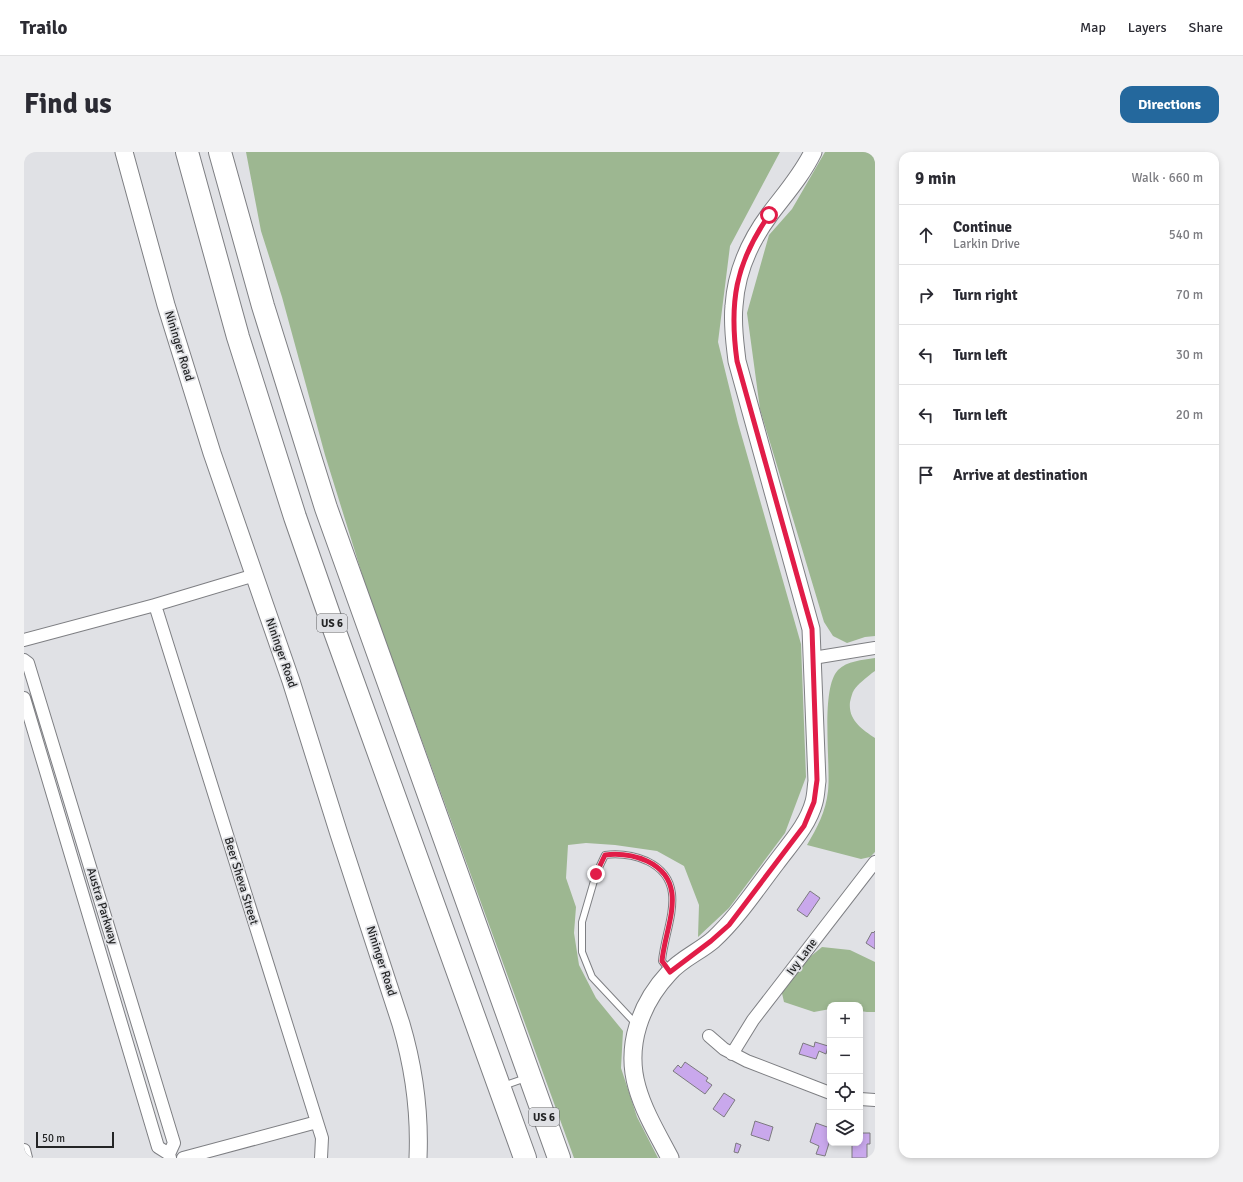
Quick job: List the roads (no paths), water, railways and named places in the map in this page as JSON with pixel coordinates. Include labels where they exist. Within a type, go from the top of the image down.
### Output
[{"type":"highway","name":"US 6","points":[[187,152],[236,330],[295,517],[525,1158]]},
{"type":"highway","name":"US 6","points":[[220,152],[263,306],[326,508],[559,1158]]},
{"type":"street","name":"Nininger Road","points":[[124,152],[147,237],[212,453],[291,681],[407,1044],[414,1078],[417,1103],[418,1158]]},
{"type":"street","points":[[670,1158],[649,1116],[637,1086],[633,1062],[634,1043],[639,1019],[650,995],[670,972],[711,941],[729,925],[804,826],[814,802],[817,780],[812,629],[737,361],[734,337],[734,307],[737,283],[746,255],[756,233],[800,175],[813,152]]},
{"type":"street","points":[[24,640],[155,605],[255,575]]},
{"type":"street","name":"Beer Sheva Street","points":[[155,605],[322,1138],[321,1158]]},
{"type":"street","points":[[814,658],[875,648]]},
{"type":"street","name":"Austra Parkway","points":[[24,660],[28,663],[174,1143],[170,1156],[158,1147],[24,698]]},
{"type":"street","name":"Ivy Lane","points":[[732,1054],[758,1014],[875,862]]},
{"type":"street","points":[[709,1036],[732,1054],[827,1092]]},
{"type":"street","points":[[863,1099],[875,1100]]},
{"type":"street","points":[[183,1158],[317,1122]]},
{"type":"street","points":[[24,1150],[26,1158]]},
{"type":"lane","points":[[638,1026],[592,976],[582,952],[582,922],[596,874],[605,855],[618,853],[636,856],[654,865],[663,872],[670,884],[673,896],[662,961],[670,972]]},
{"type":"lane","points":[[499,1087],[529,1076]]}]
